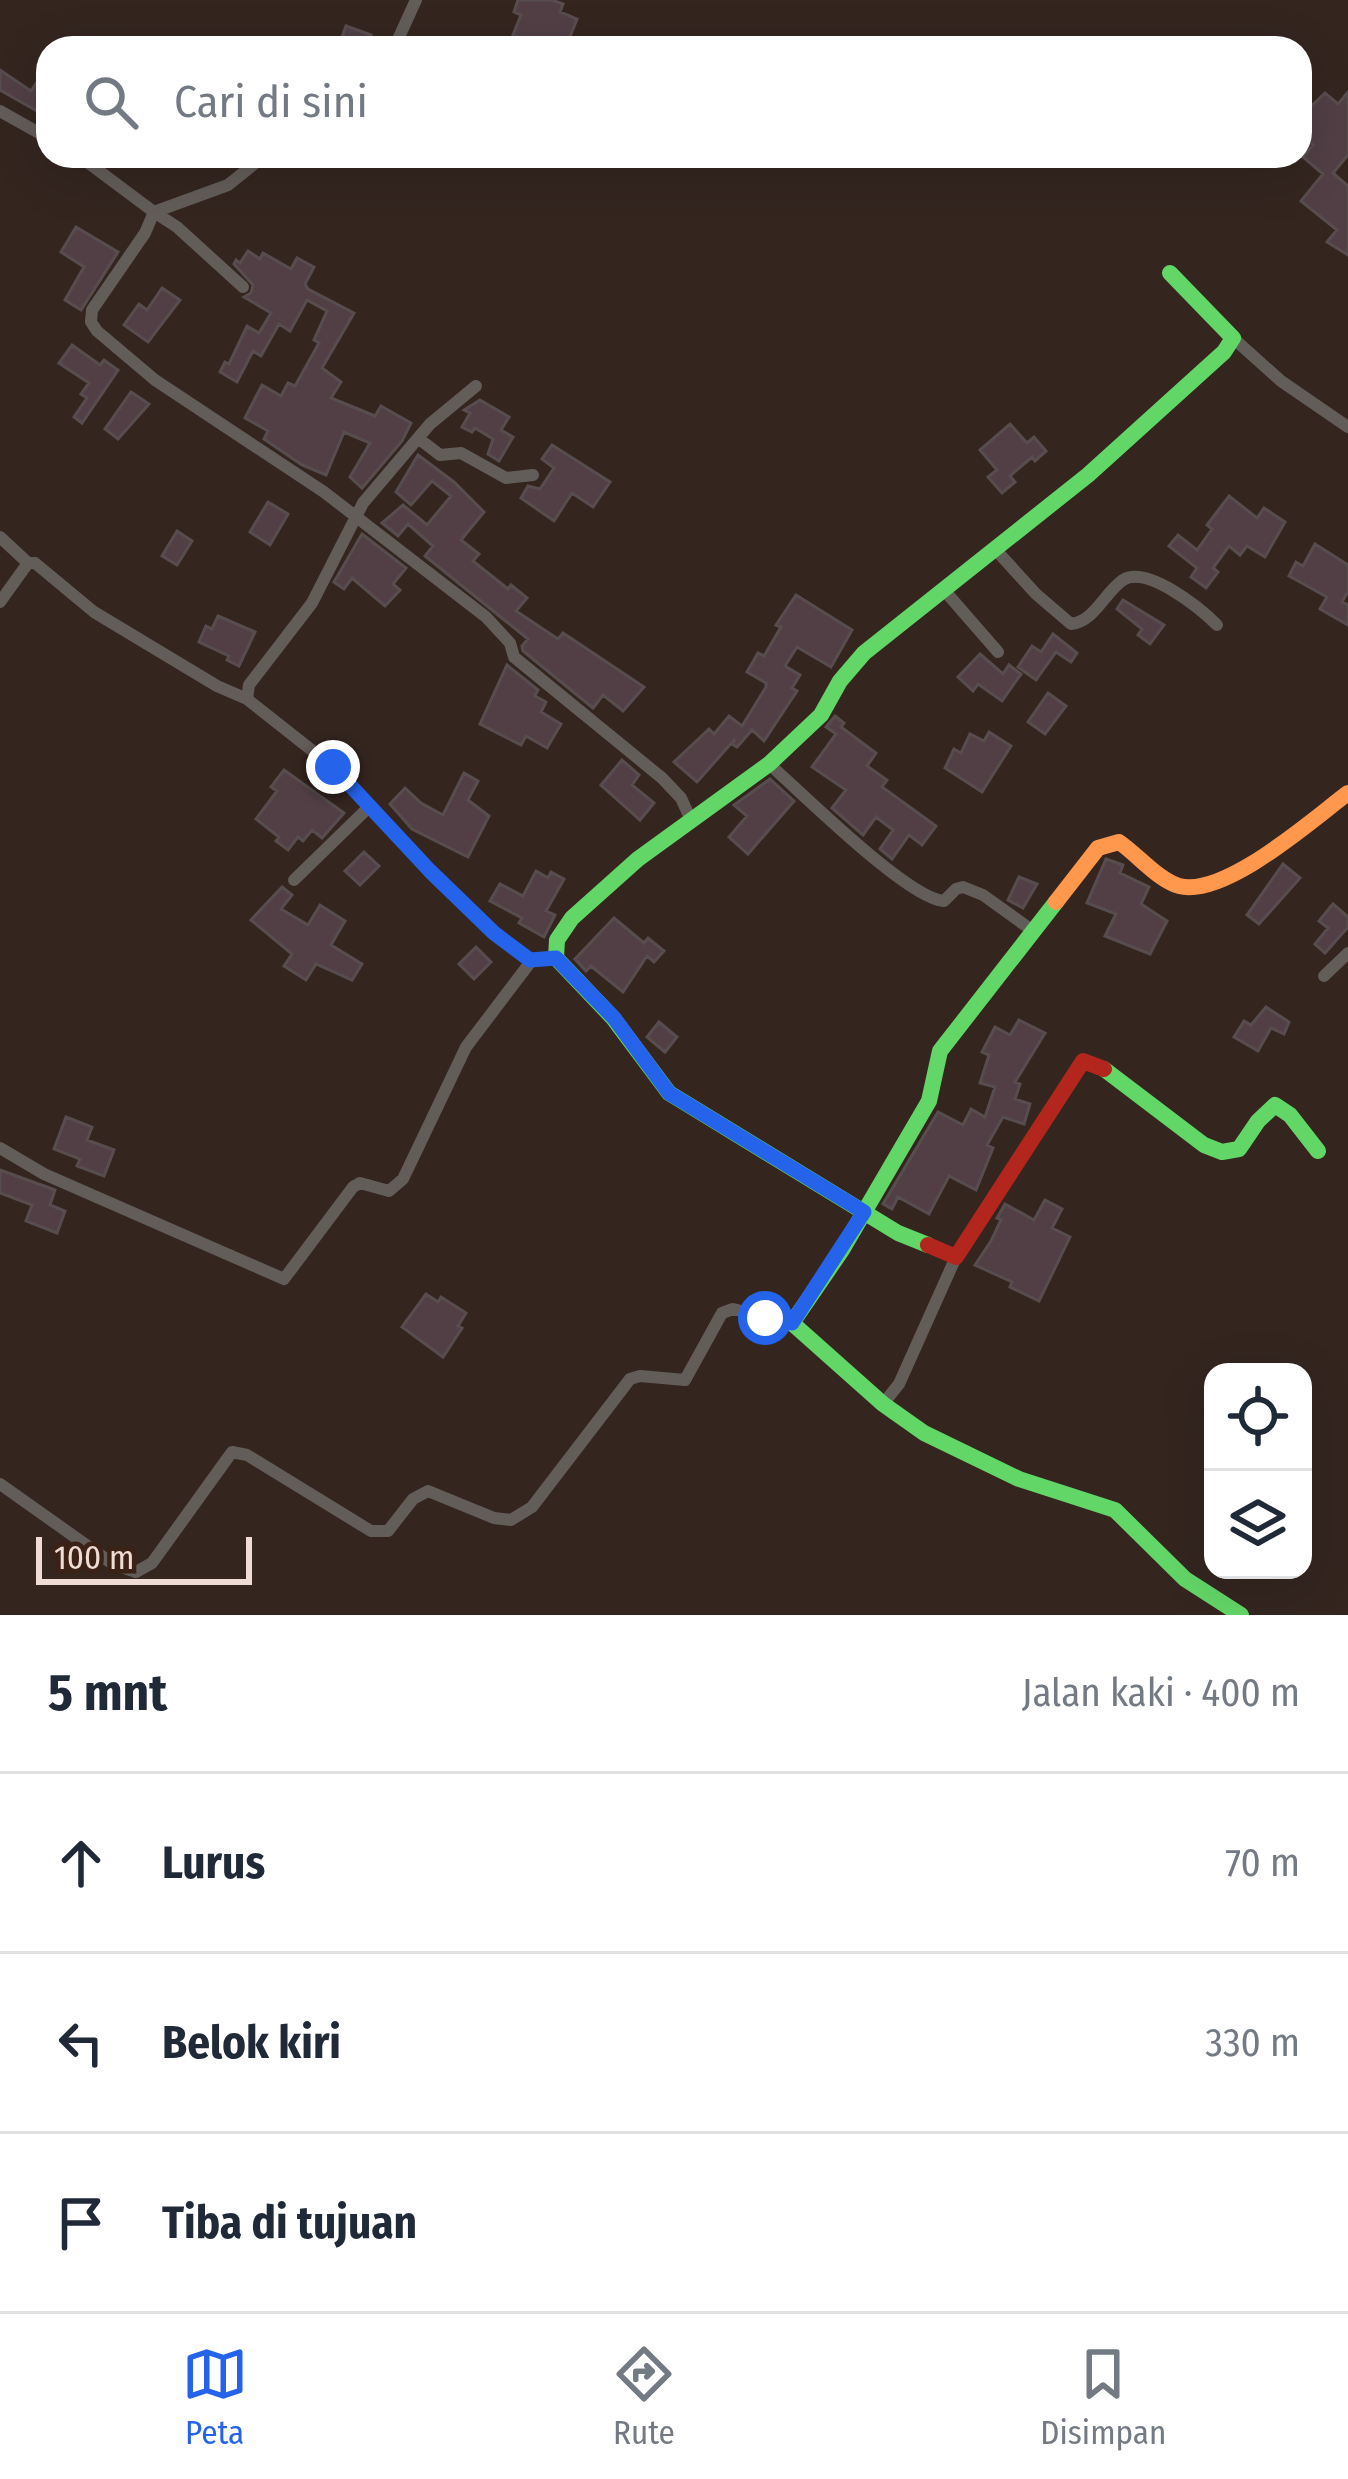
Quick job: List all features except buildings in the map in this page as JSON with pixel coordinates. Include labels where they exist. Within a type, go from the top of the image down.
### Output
[{"type":"street","points":[[400,36],[416,0]]},
{"type":"street","points":[[0,111],[36,131]]},
{"type":"street","points":[[95,168],[177,227],[243,287]]},
{"type":"street","points":[[250,168],[229,185],[154,212],[145,233],[92,310],[91,322],[97,331],[155,380],[242,435],[486,616],[510,643],[514,657],[662,778],[681,798],[691,820]]},
{"type":"street","points":[[1170,273],[1281,381],[1348,427]]},
{"type":"street","points":[[956,1257],[922,1246],[669,1093],[614,1018],[556,958],[557,940],[572,917],[638,859],[769,764],[821,715],[840,681],[864,653],[1088,476],[1224,352],[1232,338]]},
{"type":"street","points":[[247,699],[249,686],[312,603],[354,515],[418,437],[476,386]]},
{"type":"street","points":[[418,437],[443,456],[461,453],[506,478],[533,475]]},
{"type":"street","points":[[0,538],[94,612],[247,699],[333,767],[494,933],[532,960],[556,958]]},
{"type":"street","points":[[995,549],[1071,624],[1081,623],[1124,580],[1135,577],[1154,581],[1201,608],[1216,625]]},
{"type":"street","points":[[0,602],[28,563]]},
{"type":"street","points":[[944,590],[998,652]]},
{"type":"street","points":[[769,764],[874,857],[929,897],[944,901],[956,889],[974,890],[1033,931]]},
{"type":"street","points":[[792,1323],[929,1101],[940,1051],[1104,844],[1119,842],[1176,884],[1202,889],[1237,871],[1348,793]]},
{"type":"street","points":[[294,880],[370,806]]},
{"type":"street","points":[[1324,976],[1348,953]]},
{"type":"street","points":[[0,1148],[44,1174],[284,1279],[352,1187],[365,1183],[389,1191],[403,1179],[466,1047],[532,960]]},
{"type":"street","points":[[884,1404],[899,1384],[956,1257],[1083,1060],[1143,1093],[1197,1145],[1230,1154],[1275,1105],[1290,1115],[1318,1151]]},
{"type":"street","points":[[0,1484],[113,1564],[136,1572],[152,1563],[232,1452],[248,1455],[371,1531],[388,1531],[413,1499],[428,1491],[494,1518],[511,1520],[521,1517],[547,1489],[630,1379],[686,1380],[722,1313],[733,1309],[792,1323],[884,1404],[924,1432],[1019,1479],[1115,1510],[1185,1579],[1241,1615]]},
{"type":"traffic: fast","points":[[928,1245],[898,1233],[669,1093],[613,1018],[556,958],[557,940],[572,918],[638,859],[769,764],[821,715],[840,681],[864,653],[1088,475],[1224,352],[1233,338],[1170,273]]},
{"type":"traffic: fast","points":[[1056,902],[940,1051],[929,1101],[842,1250],[792,1323],[883,1404],[924,1433],[1019,1479],[1115,1510],[1185,1579],[1241,1615]]},
{"type":"traffic: fast","points":[[1104,1069],[1204,1145],[1222,1152],[1239,1149],[1275,1105],[1290,1115],[1318,1151]]},
{"type":"traffic: slow","points":[[1056,902],[1098,848],[1119,842],[1171,883],[1198,887],[1220,880],[1268,854],[1348,793]]},
{"type":"traffic: jam","points":[[928,1245],[956,1257],[1083,1061],[1104,1069]]},
{"type":"route","points":[[333,767],[494,933],[530,960],[556,958],[614,1018],[669,1093],[864,1212],[792,1323],[765,1318]]}]
